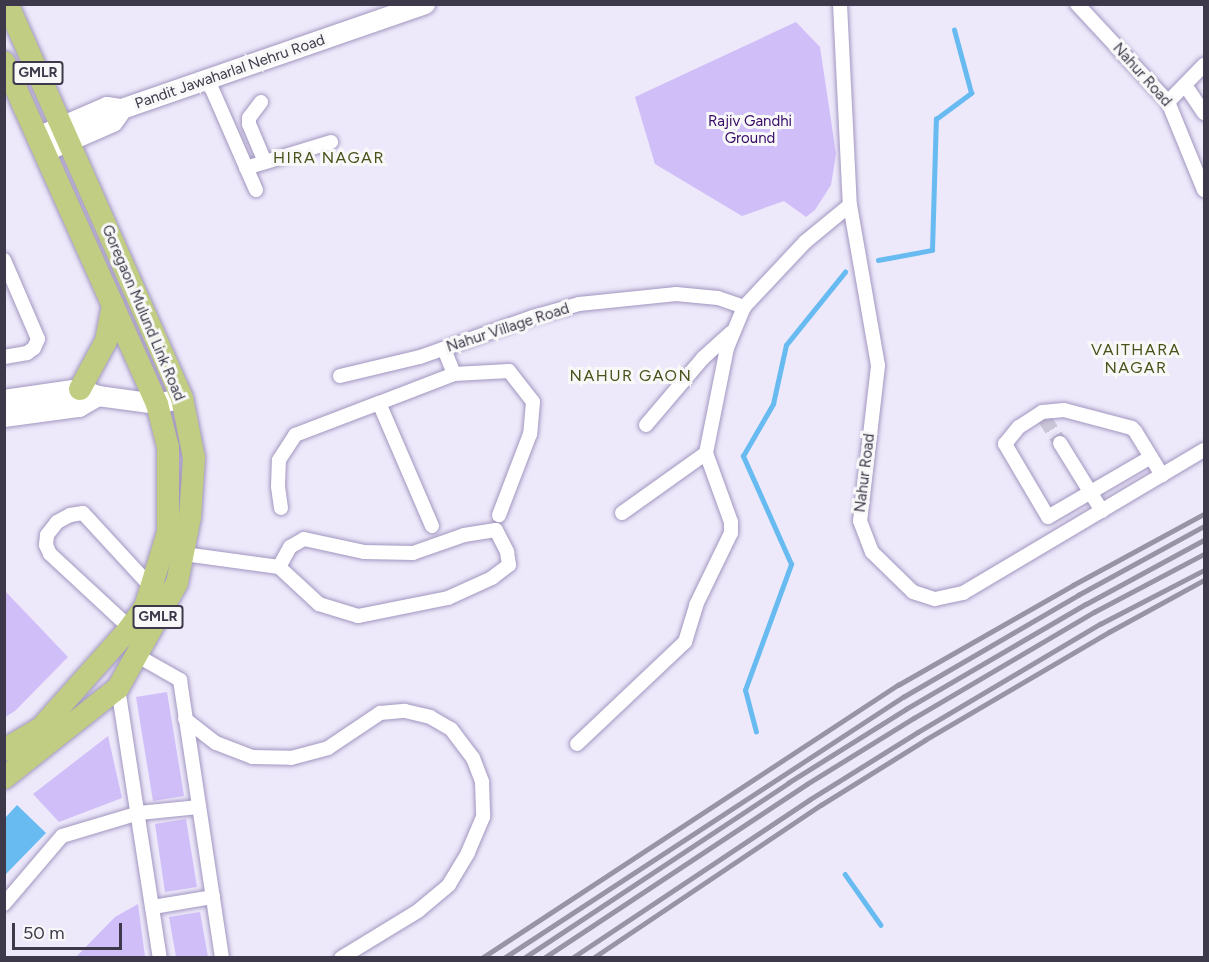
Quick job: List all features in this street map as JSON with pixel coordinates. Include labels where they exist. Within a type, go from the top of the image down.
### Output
[{"type":"main road","name":"GMLR","points":[[7,4],[65,135]]},
{"type":"main road","name":"GMLR","points":[[4,62],[41,145]]},
{"type":"main road","name":"Goregaon Mulund Link Road","points":[[4,778],[118,688],[177,583],[190,517],[194,458],[182,398],[65,135]]},
{"type":"main road","name":"Goregaon Mulund Link Road","points":[[4,750],[41,728],[130,628],[145,607],[168,532],[168,447],[157,404],[41,145]]},
{"type":"main road","points":[[89,393],[106,341],[113,305]]},
{"type":"street","name":"Pandit Jawaharlal Nehru Road","points":[[65,135],[107,108],[122,109],[425,4]]},
{"type":"street","name":"Nahur Road","points":[[840,4],[850,205],[878,366],[860,521],[872,552],[913,592],[935,600],[963,593],[1204,450]]},
{"type":"street","name":"Nahur Road","points":[[1077,4],[1168,102],[1204,190]]},
{"type":"street","points":[[1168,102],[1204,65]]},
{"type":"street","points":[[208,80],[256,190]]},
{"type":"street","points":[[1185,85],[1204,113]]},
{"type":"street","points":[[261,102],[249,118],[249,124],[265,162]]},
{"type":"street","points":[[230,130],[249,124]]},
{"type":"street","points":[[41,145],[65,135]]},
{"type":"street","points":[[246,168],[332,142]]},
{"type":"street","points":[[577,744],[685,642],[696,605],[731,533],[730,522],[706,453],[726,348],[744,307],[805,242],[850,205]]},
{"type":"street","points":[[4,260],[38,339],[34,348],[27,353],[4,357]]},
{"type":"street","name":"Nahur Village Road","points":[[340,376],[444,349],[533,317],[579,304],[676,294],[718,298],[744,307]]},
{"type":"street","points":[[646,425],[703,358],[735,330]]},
{"type":"street","points":[[444,349],[454,374]]},
{"type":"street","points":[[281,508],[278,486],[279,460],[295,435],[454,374],[509,371],[533,402],[530,434],[499,515]]},
{"type":"street","points":[[10,408],[89,393],[157,404],[182,398]]},
{"type":"street","points":[[379,403],[432,526]]},
{"type":"street","points":[[1150,457],[1048,517],[1005,444],[1019,427],[1051,409],[1064,410],[1128,425],[1135,431],[1162,475]]},
{"type":"street","points":[[1060,443],[1102,511]]},
{"type":"street","points":[[622,513],[706,453]]},
{"type":"street","points":[[130,628],[50,554],[46,545],[47,535],[57,522],[70,515],[83,513],[152,588]]},
{"type":"street","points":[[184,554],[279,567],[319,604],[358,616],[448,598],[492,578],[508,565],[507,552],[496,530],[464,536],[412,553],[364,552],[304,539],[290,547],[279,567]]},
{"type":"street","points":[[136,655],[180,680],[222,957]]},
{"type":"street","points":[[118,688],[160,957]]},
{"type":"street","points":[[185,719],[216,743],[252,757],[291,758],[328,748],[380,713],[405,711],[430,717],[451,729],[473,758],[482,782],[483,817],[468,853],[450,885],[418,911],[341,957]]},
{"type":"street","points":[[4,904],[62,836],[139,813],[199,807]]},
{"type":"street","points":[[153,907],[213,897]]},
{"type":"green space","name":"Rajiv Gandhi Ground","points":[[796,22],[820,47],[836,154],[831,185],[815,210],[806,217],[784,201],[742,216],[655,164],[635,97]]},
{"type":"green space","points":[[5,591],[68,657],[15,711],[5,717]]},
{"type":"green space","points":[[167,692],[184,796],[153,801],[136,697]]},
{"type":"green space","points":[[108,736],[122,798],[59,822],[33,794]]},
{"type":"green space","points":[[186,819],[197,887],[165,892],[155,824]]},
{"type":"green space","points":[[138,904],[145,957],[76,957],[115,917]]},
{"type":"green space","points":[[200,912],[208,957],[176,957],[169,917]]},
{"type":"water","points":[[17,805],[46,833],[5,875],[5,818]]},
{"type":"waterway","points":[[878,260],[932,250],[936,119],[971,93],[954,30]]},
{"type":"waterway","points":[[756,732],[745,690],[791,564],[743,456],[773,404],[786,345],[845,272]]},
{"type":"waterway","points":[[845,874],[881,925]]},
{"type":"tunnel","points":[[1044,418],[1060,443]]},
{"type":"railway","points":[[482,958],[898,685],[1073,585],[1204,514]]},
{"type":"railway","points":[[504,958],[903,697],[1078,595],[1204,526]]},
{"type":"railway","points":[[524,958],[788,783],[906,709],[1086,604],[1204,540]]},
{"type":"railway","points":[[544,958],[807,784],[914,718],[1094,612],[1204,554]]},
{"type":"railway","points":[[572,958],[809,800],[918,732],[1100,624],[1204,570]]},
{"type":"railway","points":[[593,958],[821,805],[925,740],[1109,632],[1204,580]]},
{"type":"district","name":"HIRA NAGAR","points":[[329,158]]},
{"type":"district","name":"VAITHARA NAGAR","points":[[1136,359]]},
{"type":"district","name":"NAHUR GAON","points":[[631,376]]}]
